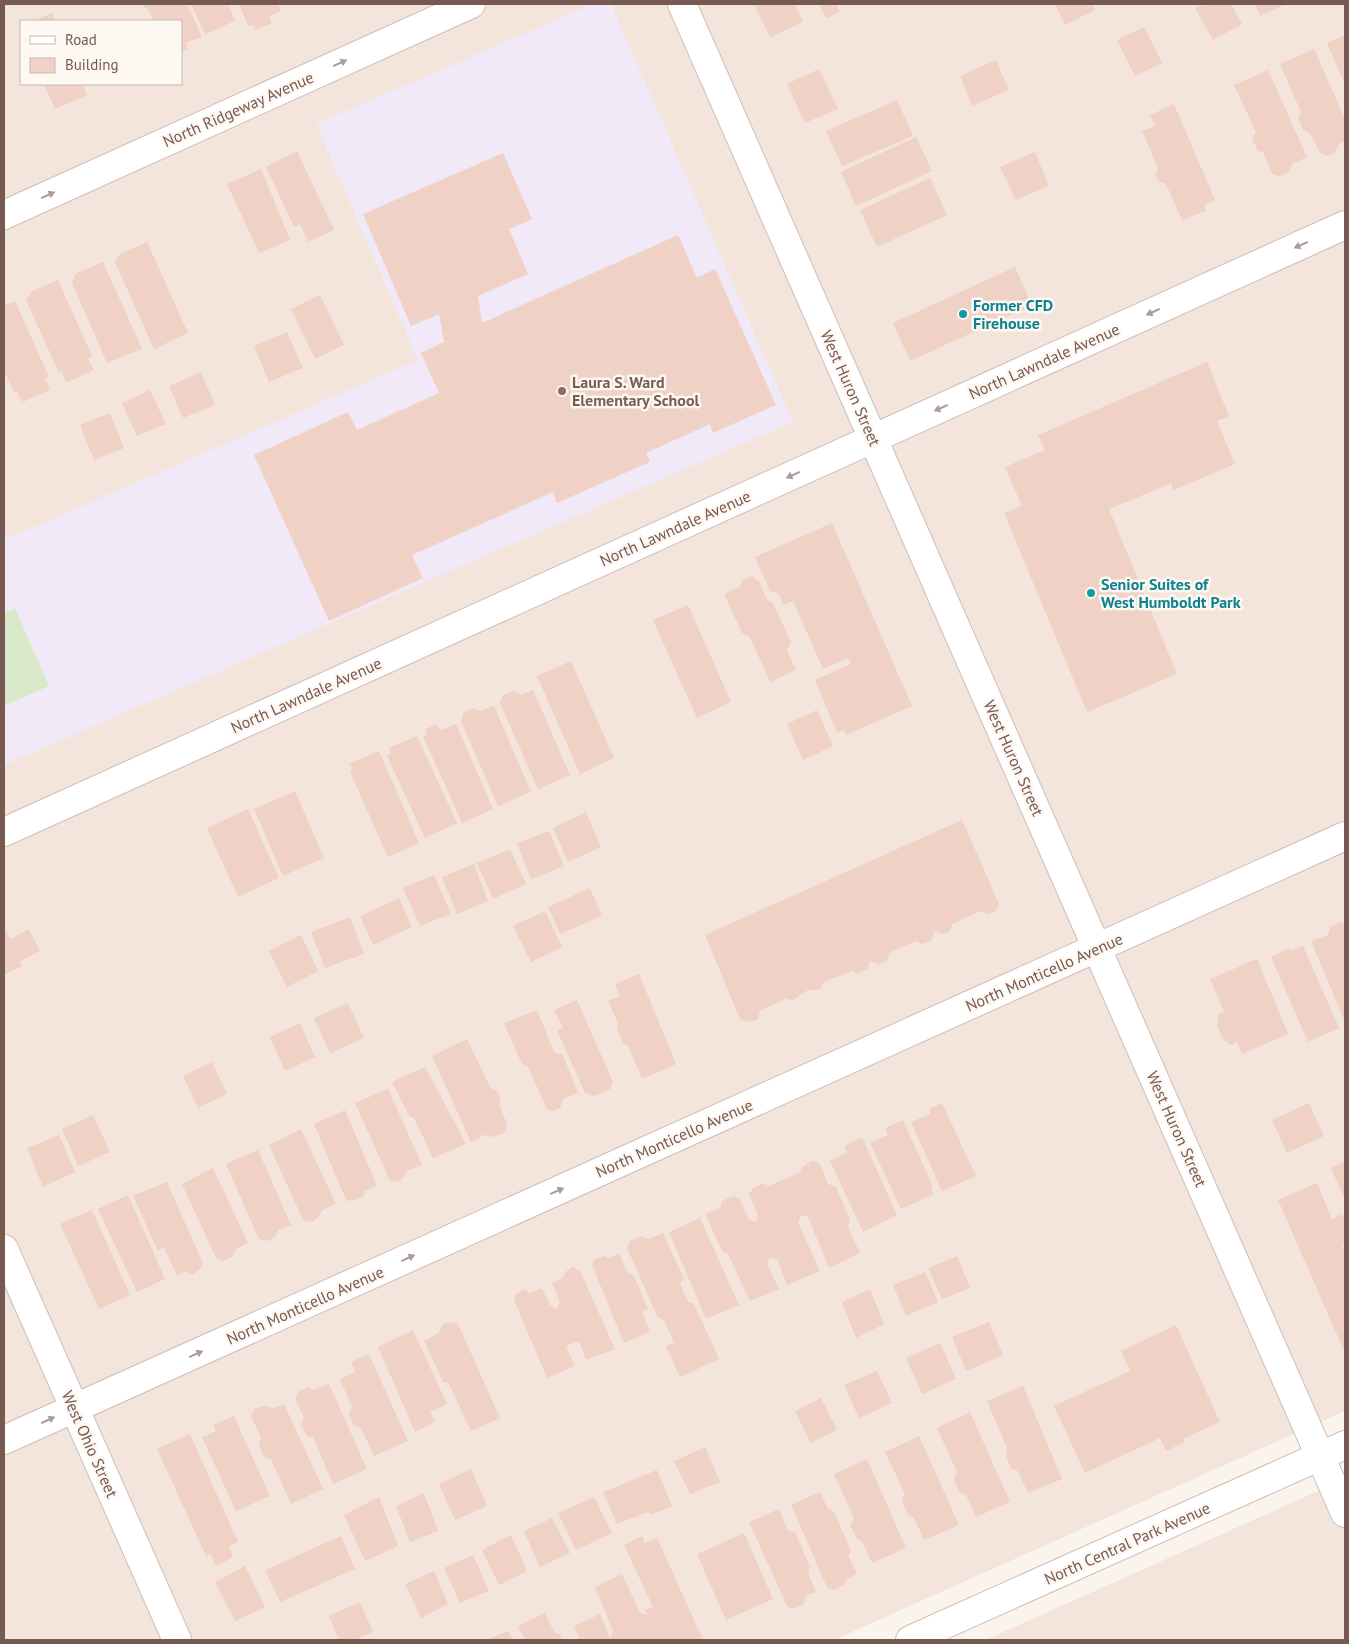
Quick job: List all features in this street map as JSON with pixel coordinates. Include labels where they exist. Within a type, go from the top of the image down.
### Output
[{"type":"street","name":"North Ridgeway Avenue","points":[[4,215],[471,4]]},
{"type":"street","name":"West Huron Street","points":[[682,4],[1345,1513]]},
{"type":"street","name":"North Lawndale Avenue","points":[[4,832],[1345,225]]},
{"type":"street","name":"North Monticello Avenue","points":[[4,1440],[1345,836]]},
{"type":"street","name":"West Ohio Street","points":[[4,1248],[177,1640]]},
{"type":"street","name":"North Central Park Avenue","points":[[910,1640],[1345,1446]]},
{"type":"shaded area","points":[[4,4],[1345,4],[1345,1411],[834,1640],[4,1640]]},
{"type":"shaded area","name":"Laura S. Ward Elementary School","points":[[593,4],[611,4],[793,422],[4,765],[4,540],[418,360],[316,124]]},
{"type":"shaded area","points":[[1345,1479],[1345,1640],[985,1640]]},
{"type":"green space","points":[[15,608],[49,686],[4,706],[4,613]]},
{"type":"building","points":[[140,4],[187,4],[202,37],[187,42],[187,49],[182,51],[182,20],[154,20],[148,9]]},
{"type":"building","points":[[191,4],[228,4],[235,21],[205,34]]},
{"type":"building","points":[[239,4],[278,4],[281,11],[269,16],[272,23],[255,30],[253,25],[248,26]]},
{"type":"building","points":[[754,4],[795,4],[803,22],[770,37]]},
{"type":"building","points":[[819,4],[836,4],[840,12],[826,18]]},
{"type":"building","points":[[1055,4],[1092,4],[1095,10],[1065,25]]},
{"type":"building","points":[[1204,4],[1231,4],[1242,24],[1213,40],[1195,8]]},
{"type":"building","points":[[1255,4],[1286,4],[1260,16]]},
{"type":"building","points":[[52,13],[55,20],[35,20]]},
{"type":"building","points":[[1144,27],[1162,63],[1135,76],[1117,40]]},
{"type":"building","points":[[1345,35],[1345,85],[1327,43]]},
{"type":"building","points":[[1314,49],[1345,119],[1345,141],[1338,145],[1335,153],[1327,156],[1320,153],[1310,133],[1303,130],[1298,118],[1301,112],[1280,64]]},
{"type":"building","points":[[996,60],[1009,90],[972,106],[960,76]]},
{"type":"building","points":[[819,69],[838,109],[805,123],[787,84]]},
{"type":"building","points":[[1268,70],[1307,157],[1292,164],[1290,171],[1280,176],[1272,174],[1263,152],[1258,151],[1252,139],[1256,132],[1234,85]]},
{"type":"building","points":[[44,85],[82,85],[87,95],[55,109]]},
{"type":"building","points":[[897,100],[913,136],[842,166],[826,131]]},
{"type":"building","points":[[1174,104],[1215,200],[1204,206],[1206,211],[1182,220],[1166,184],[1159,182],[1156,175],[1158,168],[1142,131],[1155,126],[1150,115]]},
{"type":"building","points":[[916,137],[932,171],[856,206],[841,172]]},
{"type":"building","points":[[297,151],[334,230],[308,242],[300,224],[294,227],[266,167]]},
{"type":"building","points":[[1035,152],[1049,186],[1016,200],[1000,167]]},
{"type":"building","points":[[503,153],[532,219],[509,229],[528,274],[478,296],[482,323],[678,235],[697,278],[715,269],[776,405],[713,433],[710,424],[646,453],[650,462],[557,503],[553,492],[412,555],[423,578],[329,621],[254,455],[348,412],[357,430],[439,393],[421,353],[444,342],[439,314],[411,326],[363,214]]},
{"type":"building","points":[[261,169],[290,240],[259,253],[227,184]]},
{"type":"building","points":[[930,178],[947,215],[877,247],[860,210]]},
{"type":"building","points":[[147,242],[188,333],[154,349],[115,262],[120,254]]},
{"type":"building","points":[[103,262],[142,349],[107,363],[72,283],[75,274]]},
{"type":"building","name":"Former CFD Firehouse","points":[[1015,267],[1032,305],[910,361],[893,323]]},
{"type":"building","points":[[58,280],[92,356],[88,358],[94,370],[66,383],[62,372],[59,373],[26,300],[32,291]]},
{"type":"building","points":[[320,295],[344,345],[315,359],[291,309]]},
{"type":"building","points":[[15,301],[49,377],[45,379],[50,390],[23,402],[17,392],[14,393],[4,370],[4,306]]},
{"type":"building","points":[[287,332],[303,368],[269,382],[254,346]]},
{"type":"building","name":"Senior Suites of West Humboldt Park","points":[[1207,362],[1229,416],[1217,421],[1235,464],[1172,491],[1172,483],[1109,509],[1177,674],[1087,712],[1004,513],[1022,506],[1005,467],[1045,450],[1038,435]]},
{"type":"building","points":[[201,372],[215,405],[183,418],[169,386]]},
{"type":"building","points":[[150,390],[166,424],[137,436],[122,403]]},
{"type":"building","points":[[110,413],[124,448],[94,460],[80,425]]},
{"type":"building","points":[[832,523],[912,706],[846,735],[844,730],[837,733],[815,680],[851,664],[848,658],[823,669],[793,601],[783,605],[779,594],[770,591],[755,557]]},
{"type":"building","points":[[751,576],[759,581],[767,600],[773,603],[791,642],[787,650],[796,670],[770,682],[750,637],[742,633],[724,594],[739,587],[743,580]]},
{"type":"building","points":[[688,605],[731,702],[697,718],[653,620]]},
{"type":"building","points":[[571,661],[614,758],[580,774],[537,676]]},
{"type":"building","points":[[533,690],[570,775],[538,789],[500,703],[503,695],[514,691],[520,695]]},
{"type":"building","points":[[494,706],[531,792],[498,806],[461,721],[464,712],[474,708],[481,711]]},
{"type":"building","points":[[817,710],[833,746],[803,760],[787,724]]},
{"type":"building","points":[[456,724],[493,809],[462,823],[423,736],[427,735],[425,729],[436,725],[442,730]]},
{"type":"building","points":[[417,736],[457,823],[425,838],[387,756],[391,753],[389,748]]},
{"type":"building","points":[[379,751],[419,843],[388,857],[350,772],[353,769],[349,764]]},
{"type":"building","points":[[295,791],[324,858],[283,876],[254,809]]},
{"type":"building","points":[[248,809],[279,878],[238,897],[207,828]]},
{"type":"building","points":[[586,812],[601,847],[568,862],[553,828]]},
{"type":"building","points":[[962,820],[999,904],[996,911],[987,914],[981,911],[952,924],[950,931],[942,934],[935,931],[931,941],[922,944],[916,941],[889,953],[887,961],[878,964],[870,961],[868,968],[857,974],[852,971],[824,982],[820,990],[808,990],[792,1001],[787,998],[760,1011],[758,1019],[749,1022],[740,1019],[705,935]]},
{"type":"building","points":[[549,831],[564,866],[531,879],[517,843]]},
{"type":"building","points":[[510,849],[526,884],[493,899],[477,863]]},
{"type":"building","points":[[474,864],[488,901],[457,914],[442,877]]},
{"type":"building","points":[[434,875],[451,914],[420,926],[403,888]]},
{"type":"building","points":[[590,888],[602,916],[560,934],[548,907]]},
{"type":"building","points":[[399,898],[412,927],[373,945],[360,916]]},
{"type":"building","points":[[545,911],[562,947],[531,962],[513,926]]},
{"type":"building","points":[[350,917],[364,954],[325,968],[311,932]]},
{"type":"building","points":[[1341,922],[1345,924],[1345,1022],[1311,941],[1328,935],[1330,927]]},
{"type":"building","points":[[4,927],[10,939],[29,929],[40,951],[20,961],[22,966],[4,975]]},
{"type":"building","points":[[301,935],[318,971],[287,987],[269,951]]},
{"type":"building","points":[[1303,946],[1339,1028],[1308,1042],[1271,957],[1289,948],[1290,951]]},
{"type":"building","points":[[1257,959],[1288,1034],[1242,1054],[1237,1042],[1231,1045],[1224,1040],[1217,1026],[1219,1014],[1224,1011],[1210,979]]},
{"type":"building","points":[[639,974],[676,1064],[642,1079],[628,1046],[623,1043],[617,1030],[618,1023],[608,1001],[620,996],[615,984]]},
{"type":"building","points":[[577,1000],[613,1082],[610,1089],[595,1096],[585,1093],[557,1030],[563,1028],[554,1010]]},
{"type":"building","points":[[348,1003],[364,1038],[330,1053],[314,1018]]},
{"type":"building","points":[[537,1010],[554,1052],[563,1055],[578,1093],[563,1099],[560,1108],[554,1111],[547,1109],[528,1067],[522,1064],[504,1023]]},
{"type":"building","points":[[300,1023],[315,1057],[285,1071],[270,1037]]},
{"type":"building","points":[[467,1039],[490,1087],[497,1091],[501,1099],[499,1104],[507,1124],[504,1133],[494,1137],[485,1135],[471,1142],[432,1056]]},
{"type":"building","points":[[212,1062],[227,1094],[198,1108],[183,1076]]},
{"type":"building","points":[[425,1067],[466,1144],[433,1158],[414,1118],[409,1116],[392,1082]]},
{"type":"building","points":[[388,1089],[422,1165],[407,1171],[403,1178],[397,1182],[390,1181],[355,1103]]},
{"type":"building","points":[[942,1103],[976,1176],[942,1191],[911,1122],[931,1114],[929,1109]]},
{"type":"building","points":[[1309,1103],[1324,1136],[1287,1153],[1272,1120]]},
{"type":"building","points":[[345,1110],[377,1186],[365,1191],[363,1197],[352,1201],[346,1200],[314,1124]]},
{"type":"building","points":[[93,1115],[110,1152],[78,1166],[62,1129]]},
{"type":"building","points":[[903,1120],[933,1187],[931,1188],[934,1194],[901,1209],[870,1143],[888,1135],[885,1128]]},
{"type":"building","points":[[301,1129],[336,1204],[322,1210],[318,1218],[310,1222],[303,1220],[269,1145]]},
{"type":"building","points":[[59,1135],[75,1172],[43,1187],[27,1148]]},
{"type":"building","points":[[862,1137],[897,1215],[863,1232],[830,1161],[847,1153],[844,1146]]},
{"type":"building","points":[[258,1150],[291,1225],[278,1230],[275,1237],[267,1241],[259,1239],[226,1164]]},
{"type":"building","points":[[813,1161],[820,1164],[828,1184],[836,1187],[850,1220],[848,1227],[860,1253],[829,1268],[808,1217],[801,1215],[798,1222],[820,1271],[787,1285],[777,1259],[770,1257],[767,1264],[779,1289],[750,1301],[728,1254],[722,1251],[705,1214],[720,1208],[722,1201],[733,1196],[739,1198],[749,1219],[756,1222],[758,1215],[749,1194],[753,1188],[763,1183],[768,1186],[799,1173],[803,1166]]},
{"type":"building","points":[[1345,1161],[1345,1200],[1331,1168]]},
{"type":"building","points":[[213,1168],[248,1243],[236,1249],[232,1257],[223,1261],[216,1258],[182,1184]]},
{"type":"building","points":[[167,1182],[203,1263],[200,1269],[192,1275],[185,1271],[177,1276],[164,1247],[158,1251],[133,1196]]},
{"type":"building","points":[[1317,1183],[1332,1219],[1342,1214],[1345,1221],[1345,1243],[1342,1244],[1345,1251],[1345,1353],[1278,1200]]},
{"type":"building","points":[[128,1195],[165,1279],[137,1292],[98,1209]]},
{"type":"building","points":[[92,1210],[130,1295],[99,1309],[60,1224]]},
{"type":"building","points":[[700,1218],[739,1305],[706,1319],[669,1232]]},
{"type":"building","points":[[663,1233],[684,1279],[680,1284],[688,1302],[694,1304],[719,1359],[680,1377],[666,1346],[674,1343],[664,1320],[657,1316],[627,1248],[630,1241],[642,1236],[649,1239]]},
{"type":"building","points":[[619,1253],[627,1272],[634,1276],[648,1309],[642,1312],[650,1332],[624,1343],[592,1265],[594,1260],[604,1256],[609,1258]]},
{"type":"building","points":[[957,1256],[970,1288],[942,1299],[928,1268]]},
{"type":"building","points":[[573,1267],[580,1271],[615,1349],[586,1360],[579,1341],[566,1346],[575,1366],[547,1378],[514,1300],[516,1294],[525,1289],[530,1293],[542,1288],[550,1305],[557,1309],[560,1302],[552,1283],[563,1278],[565,1272]]},
{"type":"building","points":[[925,1272],[938,1302],[906,1316],[893,1285]]},
{"type":"building","points":[[870,1289],[884,1324],[856,1338],[842,1302]]},
{"type":"building","points":[[450,1322],[458,1324],[500,1418],[471,1431],[449,1384],[443,1382],[424,1341],[439,1333],[442,1325]]},
{"type":"building","points":[[989,1322],[1003,1355],[966,1371],[952,1337]]},
{"type":"building","points":[[1176,1325],[1220,1422],[1183,1439],[1185,1442],[1166,1451],[1160,1438],[1085,1473],[1054,1406],[1130,1371],[1121,1351]]},
{"type":"building","points":[[413,1330],[447,1404],[430,1412],[435,1422],[415,1432],[378,1347]]},
{"type":"building","points":[[940,1343],[956,1379],[922,1394],[906,1358]]},
{"type":"building","points":[[369,1354],[408,1441],[374,1456],[361,1428],[354,1425],[349,1415],[352,1407],[340,1379],[355,1372],[351,1362]]},
{"type":"building","points":[[877,1371],[892,1403],[859,1418],[844,1385]]},
{"type":"building","points":[[329,1384],[367,1469],[333,1484],[313,1437],[307,1436],[301,1425],[304,1418],[295,1398],[299,1391],[308,1387],[314,1390]]},
{"type":"building","points":[[1023,1386],[1062,1479],[1028,1493],[1018,1471],[1011,1469],[1006,1455],[1007,1448],[987,1401]]},
{"type":"building","points":[[821,1398],[837,1430],[811,1443],[795,1411]]},
{"type":"building","points":[[284,1404],[323,1489],[291,1504],[271,1459],[263,1457],[259,1444],[261,1438],[251,1416],[254,1409],[265,1406],[273,1408]]},
{"type":"building","points":[[970,1412],[1010,1502],[976,1517],[966,1495],[959,1492],[954,1480],[957,1472],[937,1428]]},
{"type":"building","points":[[234,1416],[270,1496],[236,1511],[202,1437],[216,1431],[213,1425]]},
{"type":"building","points":[[190,1434],[238,1542],[229,1546],[233,1557],[216,1566],[210,1553],[206,1556],[157,1449]]},
{"type":"building","points":[[919,1436],[959,1525],[924,1540],[914,1518],[908,1515],[902,1501],[905,1494],[885,1452]]},
{"type":"building","points":[[705,1447],[720,1482],[690,1494],[674,1461]]},
{"type":"building","points":[[867,1459],[906,1548],[872,1563],[862,1541],[857,1539],[850,1525],[854,1518],[834,1474]]},
{"type":"building","points":[[471,1469],[487,1506],[455,1520],[439,1484]]},
{"type":"building","points":[[657,1470],[672,1506],[650,1515],[648,1512],[617,1524],[603,1492]]},
{"type":"building","points":[[820,1492],[828,1509],[834,1512],[851,1551],[848,1555],[857,1574],[845,1580],[844,1585],[834,1590],[827,1587],[791,1505]]},
{"type":"building","points":[[424,1493],[438,1531],[410,1542],[396,1506]]},
{"type":"building","points":[[379,1497],[398,1546],[365,1561],[344,1515]]},
{"type":"building","points":[[594,1497],[612,1533],[576,1550],[558,1513]]},
{"type":"building","points":[[779,1509],[788,1531],[795,1532],[810,1567],[808,1573],[816,1592],[805,1596],[804,1604],[793,1609],[787,1606],[749,1522]]},
{"type":"building","points":[[552,1518],[570,1553],[540,1567],[524,1531]]},
{"type":"building","points":[[744,1533],[773,1599],[726,1620],[697,1554]]},
{"type":"building","points":[[511,1535],[527,1571],[499,1585],[482,1550]]},
{"type":"building","points":[[341,1536],[355,1569],[280,1602],[265,1570]]},
{"type":"building","points":[[642,1536],[645,1543],[657,1538],[703,1640],[580,1640],[574,1626],[600,1614],[610,1638],[613,1631],[595,1587],[622,1574],[640,1613],[648,1615],[645,1611],[653,1607],[624,1545]]},
{"type":"building","points":[[473,1555],[489,1591],[460,1603],[444,1568]]},
{"type":"building","points":[[245,1566],[265,1607],[235,1621],[215,1582]]},
{"type":"building","points":[[434,1571],[448,1604],[421,1618],[405,1584]]},
{"type":"building","points":[[360,1602],[373,1632],[354,1640],[339,1640],[329,1616]]},
{"type":"building","points":[[545,1613],[554,1632],[560,1635],[562,1640],[525,1640],[518,1626]]},
{"type":"building","points":[[508,1631],[513,1640],[486,1640]]},
{"type":"place","name":"Former CFD Firehouse","points":[[963,314]]},
{"type":"place","name":"Laura S. Ward Elementary School","points":[[562,391]]},
{"type":"place","name":"Senior Suites of West Humboldt Park","points":[[1091,593]]}]
